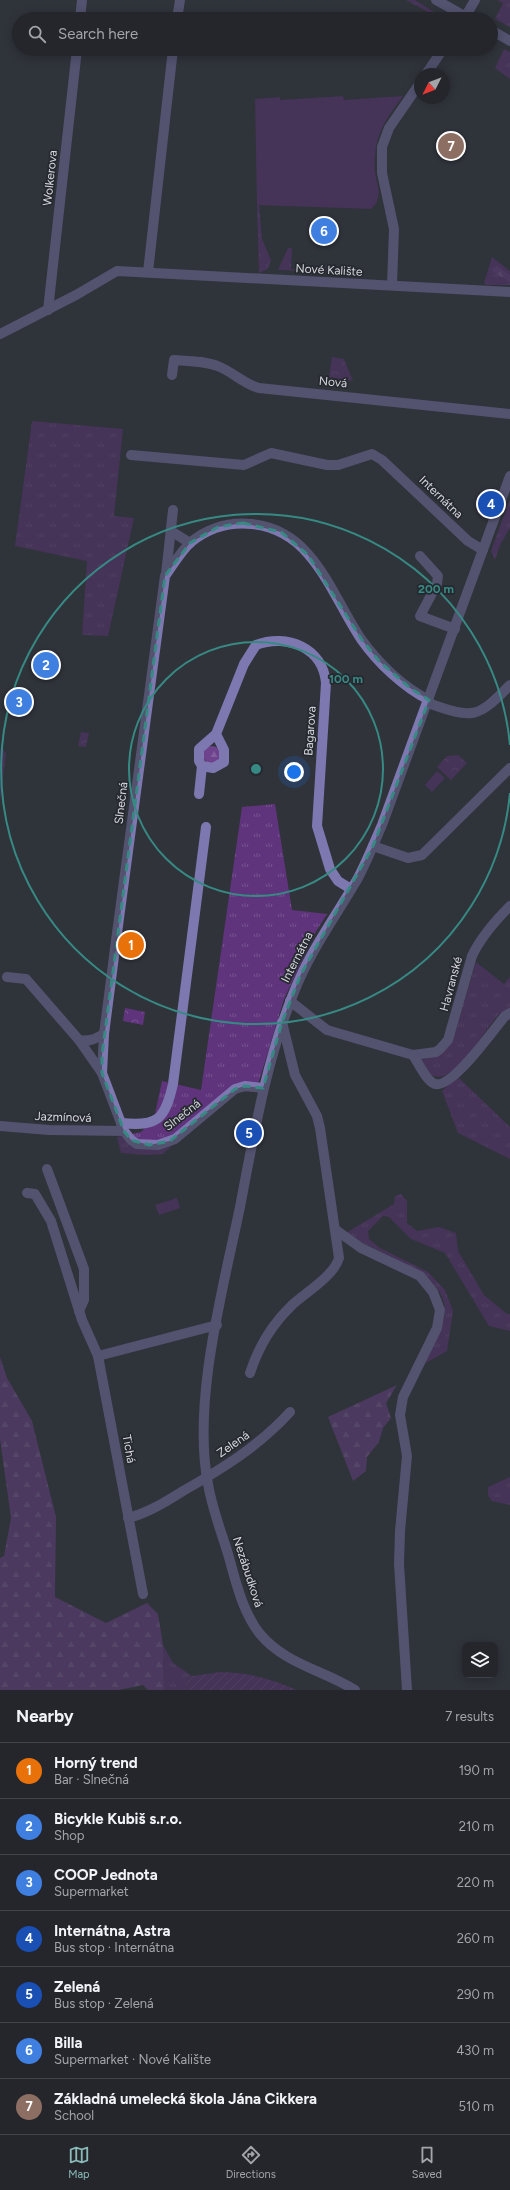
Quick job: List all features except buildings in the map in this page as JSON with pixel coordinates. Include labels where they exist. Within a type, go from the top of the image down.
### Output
[{"type":"street","points":[[81,12],[82,0]]},
{"type":"street","points":[[178,12],[180,0]]},
{"type":"street","points":[[436,0],[457,12]]},
{"type":"street","points":[[470,12],[475,0]]},
{"type":"street","points":[[498,34],[510,41]]},
{"type":"street","name":"Wolkerova","points":[[48,310],[76,56]]},
{"type":"street","points":[[148,272],[173,56]]},
{"type":"street","points":[[430,68],[438,56]]},
{"type":"street","points":[[392,286],[394,229],[382,173],[382,147],[389,128],[414,91]]},
{"type":"street","name":"Nové Kalište","points":[[48,310],[111,273],[117,271],[510,292]]},
{"type":"street","points":[[0,334],[48,310]]},
{"type":"street","name":"Nová","points":[[172,375],[174,360],[201,362],[221,368],[244,382],[259,388],[510,414]]},
{"type":"street","name":"Internátna","points":[[132,455],[244,465],[271,453],[327,465],[338,465],[372,454],[382,460],[468,541],[483,550]]},
{"type":"street","name":"Internátna","points":[[263,1088],[282,1022],[310,957],[351,889],[373,846],[455,629],[510,476]]},
{"type":"street","name":"Slnečná","points":[[102,1073],[104,1034],[173,510]]},
{"type":"street","name":"Slnečná","points":[[165,576],[190,543],[204,533],[218,527],[243,523],[270,527],[296,541],[315,564],[362,640],[379,661],[410,688],[428,701]]},
{"type":"street","points":[[171,531],[190,543]]},
{"type":"street","points":[[420,556],[438,576],[436,584],[420,616],[455,629]]},
{"type":"street","name":"Bagarova","points":[[199,794],[202,766],[199,761],[199,749],[216,734],[244,664],[256,645],[274,640],[303,646],[316,657],[324,670],[326,683],[317,826],[330,869],[338,881],[351,889]]},
{"type":"street","points":[[428,701],[468,714],[477,713],[492,703],[510,685]]},
{"type":"street","points":[[202,766],[213,768],[224,762],[224,750],[216,734]]},
{"type":"street","points":[[373,846],[408,858],[422,855],[510,768]]},
{"type":"street","name":"Slnečná","points":[[123,1127],[144,1125],[151,1122],[164,1113],[168,1106],[173,1084],[206,827]]},
{"type":"street","name":"Havranské","points":[[290,1001],[327,1030],[413,1054],[436,1052],[448,1040],[472,956],[484,936],[510,906]]},
{"type":"street","name":"Slnečná","points":[[7,977],[26,979],[78,1040],[102,1073],[123,1127],[131,1140],[143,1145],[158,1145],[170,1141],[235,1089],[245,1086],[263,1088]]},
{"type":"street","points":[[413,1054],[429,1080],[435,1084],[440,1084],[449,1078],[472,1056],[505,1016],[510,1013]]},
{"type":"street","points":[[250,1373],[264,1340],[282,1315],[336,1267],[340,1255],[320,1128],[317,1116],[295,1075],[282,1022]]},
{"type":"street","points":[[78,1040],[86,1042],[94,1040],[104,1034]]},
{"type":"street","name":"Zelená","points":[[207,1478],[204,1412],[217,1325],[263,1088]]},
{"type":"street","name":"Jazmínová","points":[[0,1126],[49,1130],[123,1127]]},
{"type":"street","points":[[47,1169],[84,1269],[84,1300],[79,1311]]},
{"type":"street","name":"Tichá","points":[[27,1193],[35,1194],[49,1217],[79,1311],[98,1356],[143,1594]]},
{"type":"street","points":[[336,1230],[361,1248],[420,1276],[434,1292],[440,1310],[436,1328],[403,1396],[400,1416],[407,1456],[400,1531],[399,1564],[408,1690]]},
{"type":"street","points":[[98,1356],[217,1325]]},
{"type":"street","name":"Zelená","points":[[128,1518],[148,1512],[207,1478],[253,1447],[290,1412]]},
{"type":"street","name":"Nezábudková","points":[[207,1478],[242,1602],[259,1633],[280,1653],[294,1661],[339,1680],[355,1690]]},
{"type":"highlighted area","points":[[243,523],[281,532],[308,555],[362,640],[379,661],[410,688],[429,700],[373,846],[301,974],[282,1022],[263,1088],[245,1086],[235,1089],[170,1141],[149,1145],[131,1140],[124,1131],[102,1073],[102,1055],[165,576],[190,543],[218,527]]},
{"type":"green space","points":[[406,0],[415,0],[434,12],[428,12]]},
{"type":"green space","points":[[497,0],[510,0],[510,27],[498,21],[498,13],[503,3]]},
{"type":"green space","points":[[504,49],[510,52],[510,79],[495,68]]},
{"type":"green space","points":[[343,96],[344,100],[403,96],[386,120],[378,140],[375,172],[379,196],[375,205],[371,209],[257,205],[255,99],[280,97],[280,100]]},
{"type":"green space","points":[[257,205],[259,205],[262,239],[271,260],[268,269],[259,273]]},
{"type":"green space","points":[[288,248],[292,248],[291,269],[355,270],[355,272],[278,270]]},
{"type":"green space","points":[[492,257],[510,271],[510,285],[487,285],[484,283]]},
{"type":"green space","points":[[497,266],[510,275],[510,282],[492,271],[493,268]]},
{"type":"green space","points":[[332,357],[344,359],[353,381],[329,377]]},
{"type":"green space","points":[[32,421],[123,429],[114,516],[134,518],[108,636],[82,635],[87,561],[15,546]]},
{"type":"green space","points":[[510,499],[510,528],[500,545],[495,560],[491,551]]},
{"type":"green space","points":[[81,732],[89,733],[86,747],[78,746]]},
{"type":"green space","points":[[208,746],[216,746],[221,751],[219,762],[216,764],[208,764],[203,759],[203,751]]},
{"type":"green space","points":[[0,749],[3,749],[6,754],[0,802]]},
{"type":"green space","points":[[458,755],[467,763],[451,780],[437,767],[447,756]]},
{"type":"green space","points":[[437,771],[445,778],[432,792],[425,785]]},
{"type":"green space","points":[[275,804],[292,910],[327,914],[315,933],[284,999],[256,1091],[227,1093],[163,1154],[147,1155],[121,1153],[117,1137],[141,1132],[154,1119],[162,1081],[201,1090],[242,807]]},
{"type":"green space","points":[[476,962],[504,984],[510,977],[510,1021],[500,1013],[462,1062],[442,1077],[431,1075],[421,1060],[429,1058],[453,1040]]},
{"type":"green space","points":[[125,1008],[145,1012],[143,1025],[123,1021]]},
{"type":"green space","points":[[457,1076],[510,1127],[510,1159],[458,1133],[442,1091]]},
{"type":"green space","points":[[401,1194],[407,1201],[407,1223],[417,1231],[439,1227],[456,1233],[458,1251],[484,1295],[507,1314],[510,1314],[510,1331],[489,1326],[445,1253],[411,1239],[389,1217],[383,1216],[368,1231],[369,1239],[380,1248],[428,1272],[445,1290],[453,1311],[447,1351],[424,1364],[443,1322],[445,1305],[439,1291],[427,1278],[411,1267],[346,1233],[394,1204],[395,1196]]},
{"type":"green space","points":[[177,1198],[180,1208],[159,1215],[155,1205]]},
{"type":"green space","points":[[0,1357],[7,1378],[32,1421],[56,1517],[55,1597],[106,1623],[147,1603],[158,1614],[163,1645],[164,1690],[148,1690],[143,1685],[119,1690],[0,1690],[0,1558],[4,1556],[11,1518],[0,1439]]},
{"type":"green space","points":[[397,1385],[386,1403],[391,1418],[383,1428],[379,1442],[367,1457],[366,1471],[353,1481],[328,1417]]},
{"type":"green space","points":[[510,1477],[510,1505],[492,1501],[488,1496],[488,1487]]},
{"type":"green space","points":[[163,1645],[173,1663],[192,1676],[181,1690],[164,1690]]},
{"type":"green space","points":[[220,1672],[240,1673],[259,1677],[297,1690],[181,1690],[192,1676]]},
{"type":"place","name":"Základná umelecká škola Jána Cikkera","points":[[451,146]]},
{"type":"place","name":"Billa","points":[[324,231]]},
{"type":"place","name":"Internátna, Astra","points":[[491,504]]},
{"type":"place","name":"Bicykle Kubiš s.r.o.","points":[[46,665]]},
{"type":"place","name":"COOP Jednota","points":[[19,702]]},
{"type":"place","name":"Horný trend","points":[[131,945]]},
{"type":"place","name":"Zelená","points":[[249,1133]]}]
